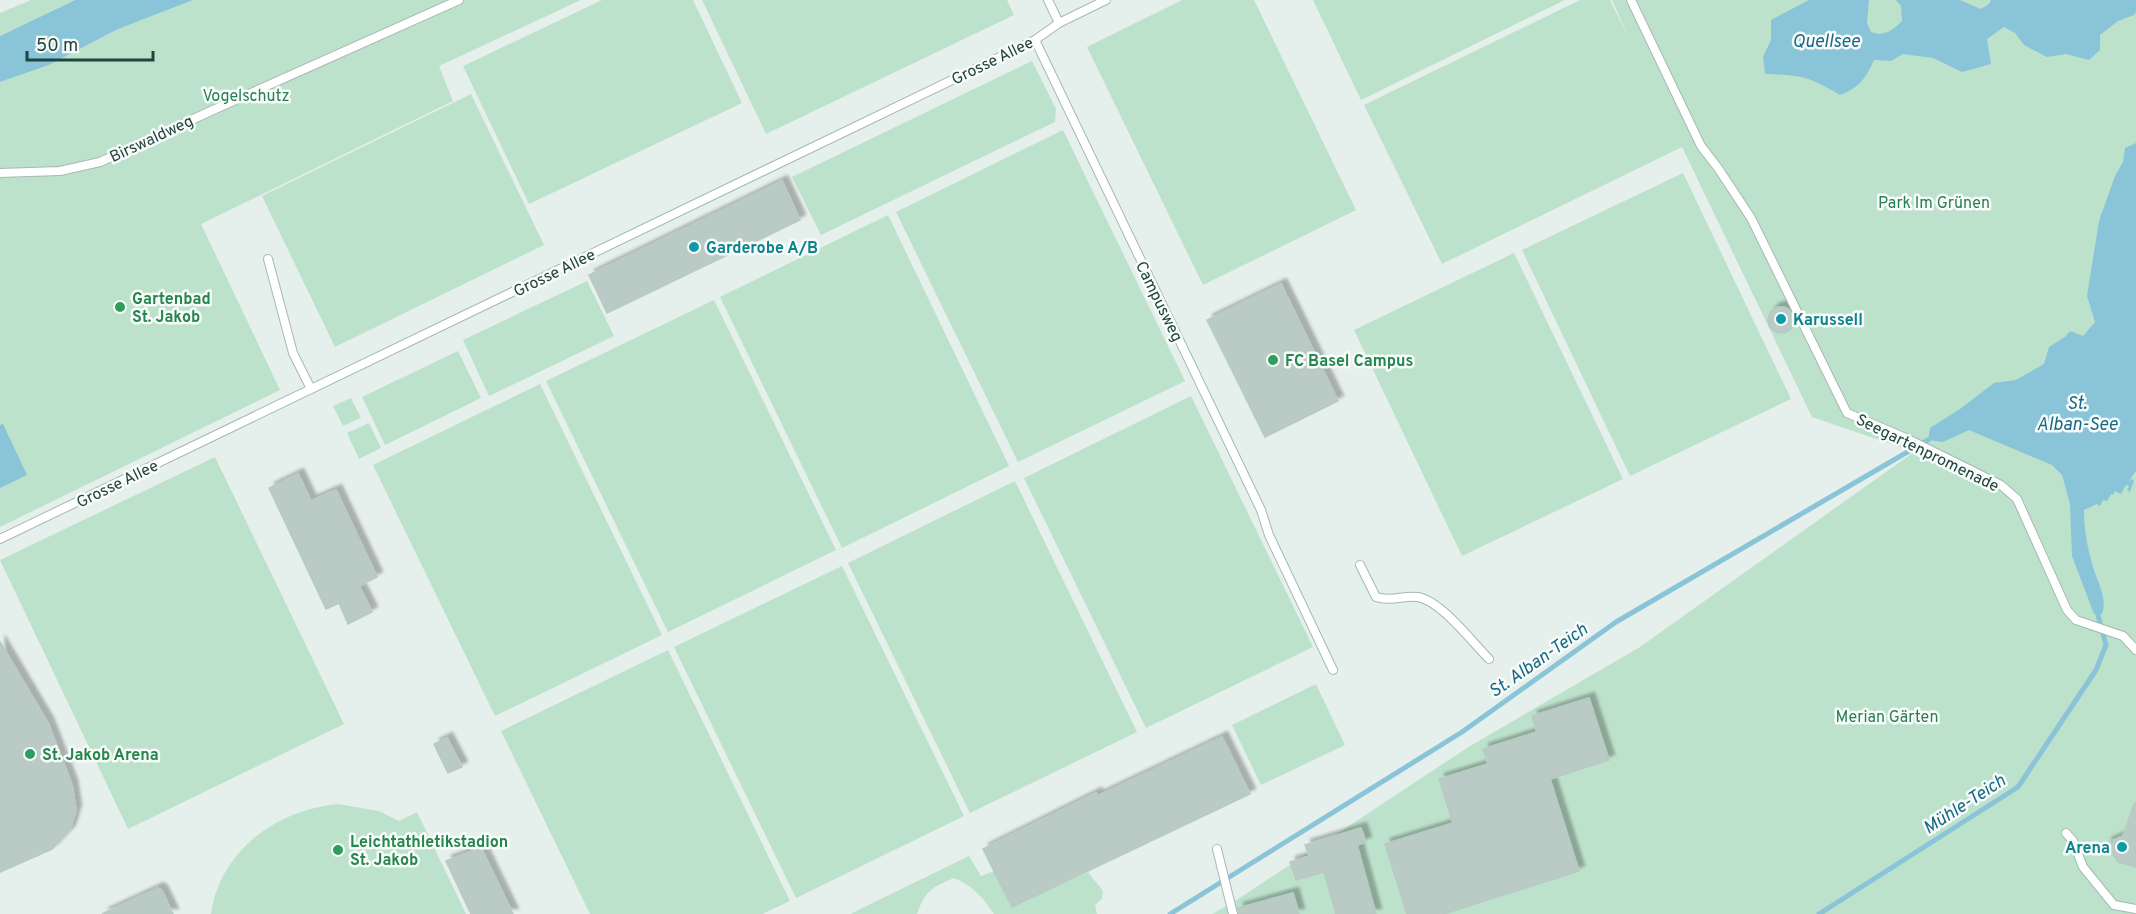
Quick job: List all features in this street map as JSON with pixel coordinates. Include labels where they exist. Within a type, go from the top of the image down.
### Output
[{"type":"lane","name":"Birswaldweg","points":[[0,173],[60,171],[100,162],[459,0]]},
{"type":"lane","points":[[1048,0],[1059,23]]},
{"type":"lane","name":"Grosse Allee","points":[[0,539],[1035,40],[1059,23],[1106,0]]},
{"type":"lane","name":"Seegartenpromenade","points":[[1631,0],[1701,146],[1751,218],[1847,413],[1908,439],[2001,486],[2017,499],[2067,609],[2076,620],[2123,636],[2136,650]]},
{"type":"lane","name":"Campusweg","points":[[1035,40],[1261,510],[1269,535],[1333,670]]},
{"type":"lane","points":[[268,259],[293,353],[311,389]]},
{"type":"lane","points":[[1360,565],[1376,597],[1386,601],[1418,597],[1434,603],[1489,659]]},
{"type":"lane","points":[[2066,833],[2073,841],[2083,867],[2114,905],[2136,909]]},
{"type":"lane","points":[[1217,849],[1233,914]]},
{"type":"green space","points":[[31,0],[75,0],[0,36],[0,13]]},
{"type":"green space","name":"Vogelschutz","points":[[193,0],[581,0],[439,66],[453,101],[201,224],[280,390],[0,527],[0,82],[49,65],[116,30]]},
{"type":"green space","points":[[602,0],[693,0],[742,103],[529,204],[463,66]]},
{"type":"green space","points":[[702,0],[1007,0],[1014,15],[766,134]]},
{"type":"green space","points":[[1182,0],[1254,0],[1356,210],[1203,285],[1087,47]]},
{"type":"green space","points":[[1313,0],[1565,0],[1361,100]]},
{"type":"green space","points":[[1580,0],[1610,0],[1629,38],[1612,0],[2136,0],[2136,914],[1212,914],[1470,746],[1640,647],[1914,452],[1812,417],[1682,147],[1442,264],[1364,105]]},
{"type":"green space","points":[[1032,61],[1056,109],[1055,122],[821,235],[792,177]]},
{"type":"green space","points":[[471,94],[544,245],[335,347],[262,196]]},
{"type":"green space","points":[[1063,130],[1185,381],[1018,462],[896,212]]},
{"type":"green space","points":[[1683,173],[1791,399],[1630,476],[1522,250]]},
{"type":"green space","points":[[888,215],[1009,466],[842,548],[720,297]]},
{"type":"green space","points":[[1514,253],[1623,479],[1462,556],[1354,330]]},
{"type":"green space","points":[[587,281],[614,336],[489,396],[463,340]]},
{"type":"green space","points":[[714,300],[836,550],[668,632],[546,381]]},
{"type":"green space","points":[[458,351],[481,398],[385,445],[362,397]]},
{"type":"green space","points":[[540,384],[662,635],[495,716],[373,465]]},
{"type":"green space","points":[[1191,396],[1313,647],[1146,728],[1024,478]]},
{"type":"green space","points":[[351,398],[361,418],[343,426],[333,406]]},
{"type":"green space","points":[[369,423],[381,448],[359,459],[347,433]]},
{"type":"green space","points":[[215,457],[344,724],[128,829],[0,560]]},
{"type":"green space","points":[[1015,481],[1137,732],[970,813],[848,563]]},
{"type":"green space","points":[[842,566],[964,816],[796,898],[674,647]]},
{"type":"green space","points":[[668,650],[790,901],[762,914],[590,914],[501,731]]},
{"type":"green space","points":[[1316,684],[1345,745],[1261,785],[1232,725]]},
{"type":"green space","name":"Leichtathletikstadion St. Jakob","points":[[338,804],[379,811],[399,821],[417,812],[466,914],[211,914],[216,891],[226,871],[239,853],[255,838],[273,825],[293,815]]},
{"type":"green space","points":[[969,856],[981,876],[994,871],[1012,907],[1088,872],[1103,891],[1102,899],[1095,905],[1097,914],[994,914],[977,893],[954,878],[930,891],[917,914],[850,914]]},
{"type":"water","points":[[75,0],[193,0],[116,30],[49,65],[0,82],[0,36]]},
{"type":"water","name":"Quellsee","points":[[1809,0],[1869,0],[1867,23],[1871,32],[1880,34],[1891,30],[1902,21],[1901,6],[1896,0],[1960,0],[1981,9],[1991,0],[2136,0],[2136,12],[2118,21],[2100,35],[2100,50],[2089,60],[2066,54],[2047,57],[2024,45],[2015,33],[2004,27],[1987,39],[1991,64],[1962,72],[1933,58],[1903,54],[1891,61],[1874,60],[1861,82],[1840,95],[1804,78],[1765,74],[1763,57],[1771,40],[1771,20]]},
{"type":"water","name":"St. Alban-See","points":[[2136,143],[2136,471],[2129,481],[2132,479],[2134,481],[2130,492],[2127,490],[2129,486],[2126,485],[2121,494],[2115,491],[2107,501],[2103,500],[2100,506],[2097,504],[2084,510],[2089,550],[2104,601],[2102,614],[2094,614],[2072,556],[2070,504],[2062,475],[2052,465],[1969,430],[1943,442],[1928,440],[1930,428],[1994,383],[2016,380],[2044,364],[2049,347],[2070,331],[2083,336],[2095,322],[2087,296],[2099,221],[2115,176],[2123,162],[2125,148]]},
{"type":"water","points":[[3,424],[27,475],[0,488],[0,425]]},
{"type":"building","name":"Garderobe A/B","points":[[782,181],[800,220],[607,313],[589,275]]},
{"type":"building","name":"FC Basel Campus","points":[[1281,284],[1338,401],[1265,437],[1207,320]]},
{"type":"building","name":"Karussell","points":[[1781,307],[1790,311],[1794,320],[1790,329],[1781,333],[1772,329],[1768,320],[1772,311]]},
{"type":"building","points":[[298,474],[311,501],[336,490],[377,577],[359,586],[372,612],[348,624],[339,603],[326,609],[269,488]]},
{"type":"building","name":"St. Jakob Arena","points":[[0,642],[48,723],[72,785],[76,810],[70,830],[52,849],[0,872]]},
{"type":"building","points":[[1589,698],[1609,760],[1550,779],[1579,871],[1444,914],[1407,914],[1385,844],[1453,823],[1439,779],[1488,764],[1483,749],[1537,732],[1532,716]]},
{"type":"building","points":[[1222,737],[1250,794],[1012,907],[983,849],[1096,793],[1098,796]]},
{"type":"building","points":[[447,738],[462,767],[448,773],[434,744]]},
{"type":"building","name":"Arena","points":[[2134,804],[2136,804],[2136,867],[2118,862],[2106,843],[2123,836]]},
{"type":"building","points":[[1361,828],[1366,842],[1357,845],[1376,914],[1336,914],[1324,872],[1296,880],[1290,862],[1309,856],[1305,845]]},
{"type":"building","points":[[481,848],[513,914],[471,914],[446,861]]},
{"type":"building","points":[[158,888],[162,891],[173,914],[102,914]]},
{"type":"building","points":[[1293,893],[1299,914],[1239,914],[1238,908]]},
{"type":"waterway","name":"St. Alban-Teich","points":[[1170,914],[1462,732],[1616,622],[1928,440]]},
{"type":"waterway","name":"Mühle-Teich","points":[[1819,914],[2018,787],[2096,670],[2106,645],[2098,615]]},
{"type":"place","name":"Garderobe A/B","points":[[694,247]]},
{"type":"place","name":"Gartenbad St. Jakob","points":[[120,307]]},
{"type":"place","name":"Karussell","points":[[1781,319]]},
{"type":"place","name":"FC Basel Campus","points":[[1273,360]]},
{"type":"place","name":"St. Jakob Arena","points":[[30,754]]},
{"type":"place","name":"Arena","points":[[2122,847]]},
{"type":"place","name":"Leichtathletikstadion St. Jakob","points":[[338,850]]},
{"type":"park label","name":"Park Im Grünen","points":[[1934,202]]},
{"type":"park label","name":"Merian Gärten","points":[[1887,716]]}]
